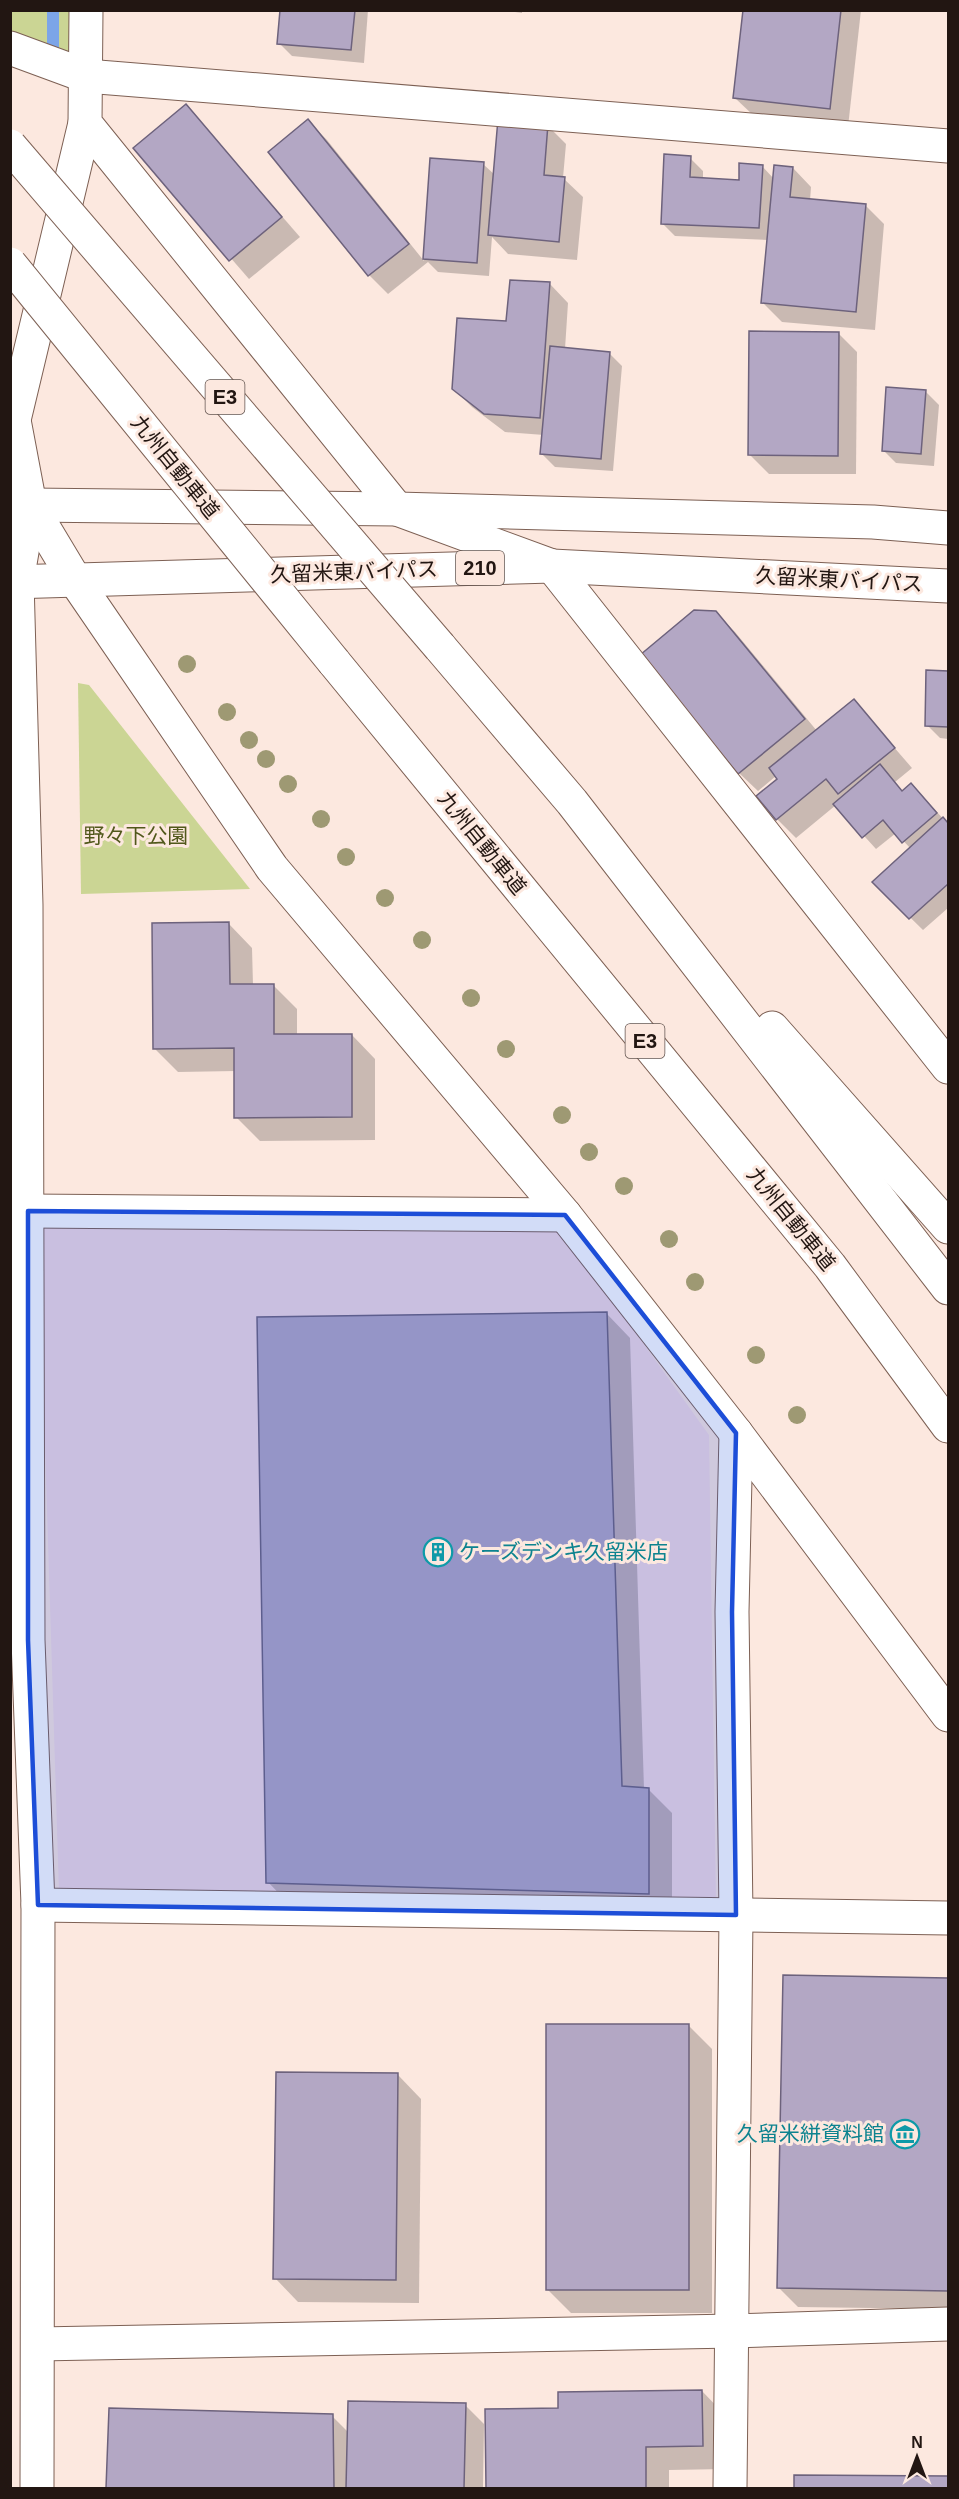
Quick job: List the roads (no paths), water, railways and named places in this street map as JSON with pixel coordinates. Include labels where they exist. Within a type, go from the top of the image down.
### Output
[{"type":"main road","points":[[37,2488],[38,1905],[19,1641],[28,1211],[26,905],[14,582],[20,506],[13,417],[85,123],[86,10]]},
{"type":"main road","points":[[10,48],[86,76],[948,146]]},
{"type":"main road","points":[[85,123],[397,509],[552,566],[948,1067]]},
{"type":"main road","name":"E3","points":[[10,146],[572,802],[948,1288]]},
{"type":"main road","name":"九州自動車道","points":[[10,264],[830,1266],[948,1426]]},
{"type":"main road","points":[[20,506],[397,509],[873,522],[948,528]]},
{"type":"main road","points":[[20,506],[75,580],[272,868],[565,1215],[736,1433],[948,1715]]},
{"type":"main road","name":"久留米東バイパス","points":[[14,582],[552,566],[948,586]]},
{"type":"main road","points":[[572,802],[948,1227]]},
{"type":"main road","points":[[28,1211],[565,1215]]},
{"type":"main road","points":[[730,2488],[736,1915],[732,1612],[736,1433]]},
{"type":"main road","points":[[38,1905],[948,1918]]},
{"type":"main road","points":[[38,2344],[733,2331],[948,2324]]},
{"type":"waterway","points":[[53,10],[53,61]]},
{"type":"place","name":"ケーズデンキ久留米店","points":[[438,1552]]},
{"type":"place","name":"久留米絣資料館","points":[[905,2134]]},
{"type":"park label","name":"野々下公園","points":[[136,836]]}]
